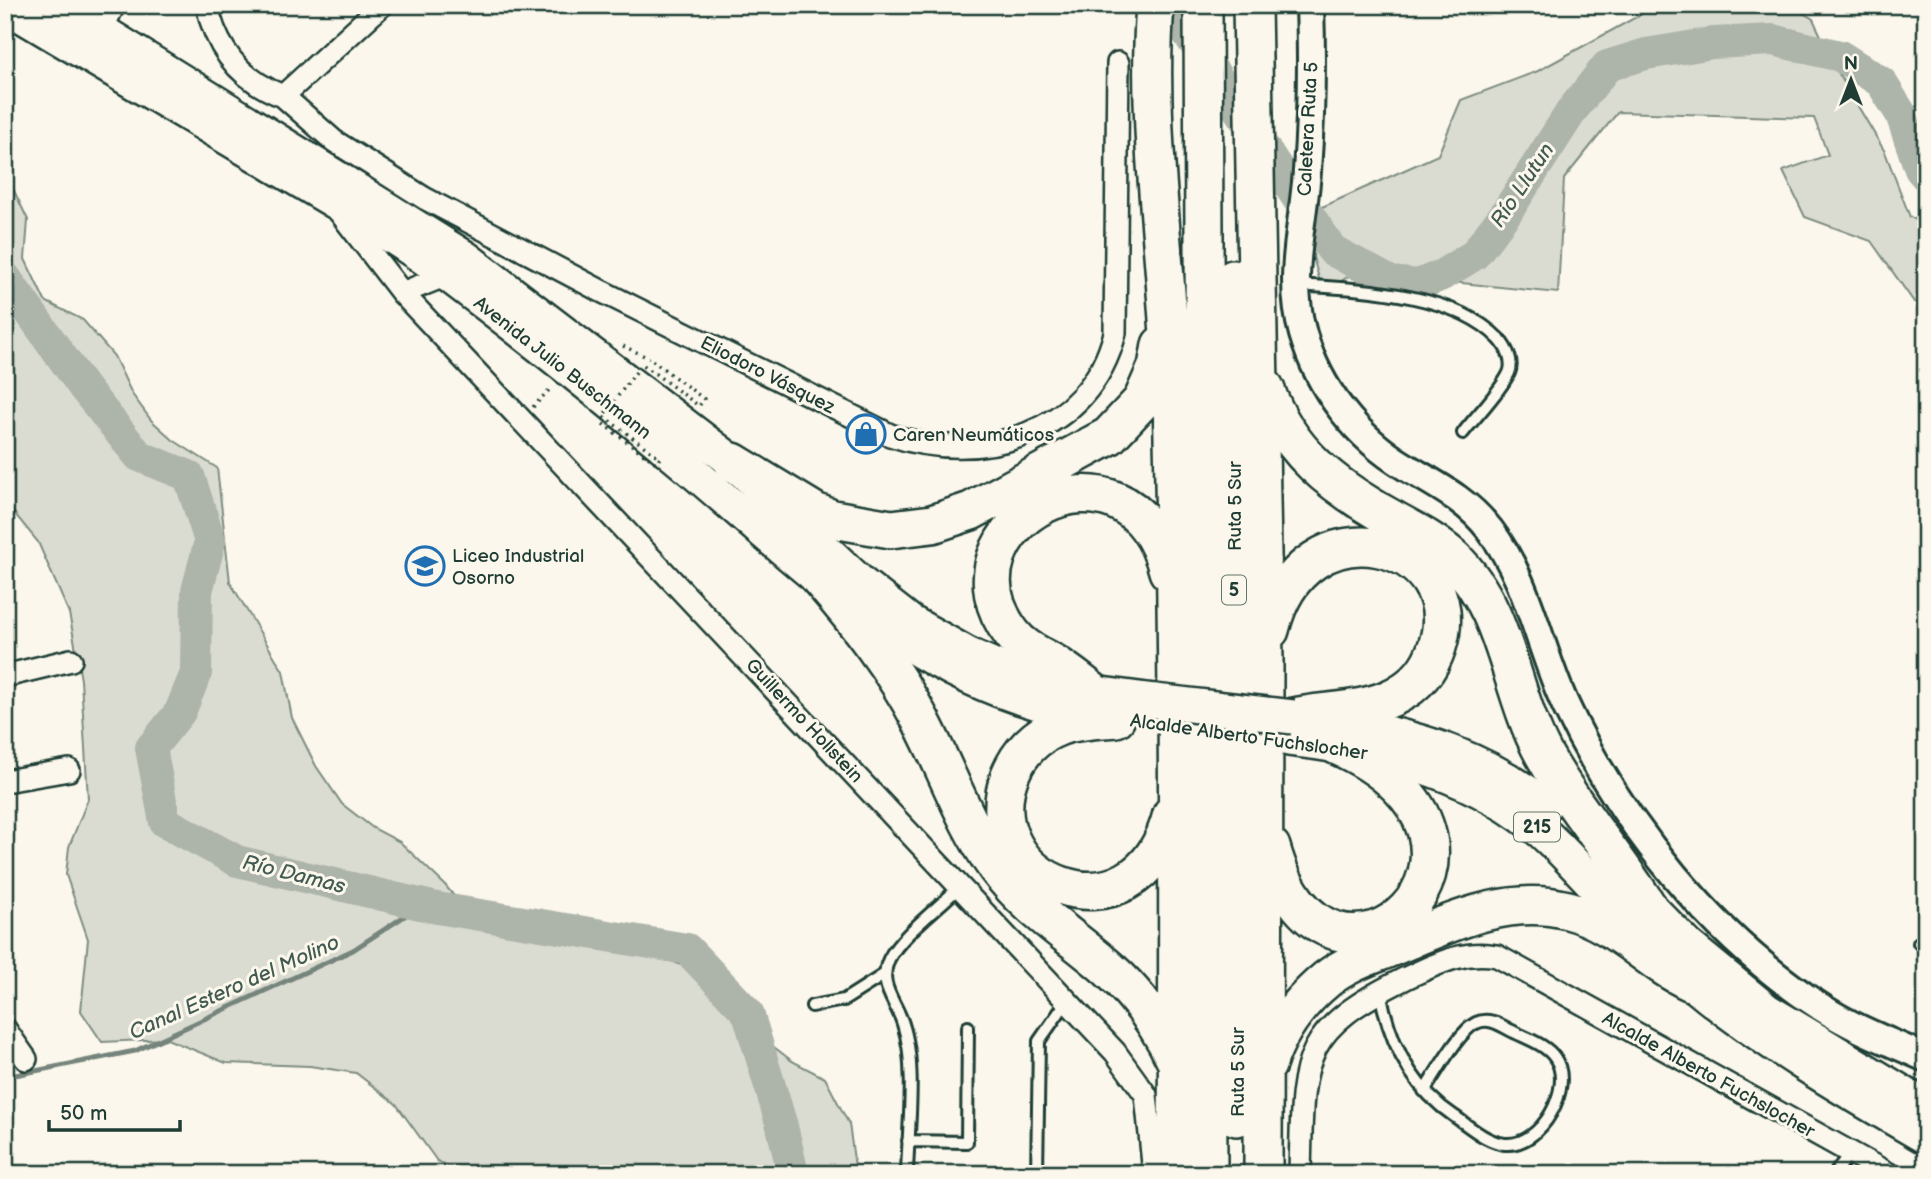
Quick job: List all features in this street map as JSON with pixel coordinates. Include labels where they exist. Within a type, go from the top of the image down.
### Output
[{"type":"highway","points":[[1155,5],[1153,38],[1157,182],[1168,292],[1178,611],[1177,1174]]},
{"type":"highway","name":"Ruta 5 Sur","points":[[1203,5],[1208,1174]]},
{"type":"highway","name":"Ruta 5 Sur","points":[[1234,5],[1237,1174]]},
{"type":"highway","points":[[1252,5],[1264,662],[1263,1174]]},
{"type":"highway","points":[[733,462],[815,512],[852,524],[912,528],[952,519],[1096,445],[1121,427],[1142,401],[1157,367],[1168,292]]},
{"type":"highway","points":[[1260,369],[1282,426],[1315,468],[1343,491],[1437,545],[1477,587],[1495,622],[1524,711],[1544,754],[1648,907]]},
{"type":"highway","points":[[1178,611],[1159,544],[1144,520],[1120,502],[1091,494],[1061,496],[1033,508],[1021,517],[1004,539],[995,566],[995,594],[1003,621],[1020,643],[1105,705],[1036,739],[1018,760],[1007,784],[1005,811],[1010,837],[1025,861],[1047,879],[1074,889],[1104,890],[1131,880],[1141,873],[1158,849],[1172,817],[1178,789]]},
{"type":"highway","points":[[1264,662],[1271,624],[1286,590],[1304,567],[1324,553],[1362,545],[1386,549],[1418,569],[1435,591],[1440,614],[1439,640],[1427,668],[1409,688],[1372,705],[1291,728]]},
{"type":"highway","points":[[820,578],[863,630],[905,692],[969,825],[998,870],[1035,911],[1125,984],[1153,1020],[1177,1064]]},
{"type":"highway","name":"Avenida Julio Buschmann","points":[[1105,705],[1156,712]]},
{"type":"highway","name":"Alcalde Alberto Fuchslocher","points":[[1156,712],[1291,728],[1412,738],[1483,765],[1553,811],[1710,966],[1766,1010],[1831,1053],[1926,1107]]},
{"type":"highway","name":"Alcalde Alberto Fuchslocher","points":[[1291,728],[1336,745],[1374,752],[1449,776],[1513,809],[1559,847],[1618,911],[1692,982],[1781,1049],[1926,1137]]},
{"type":"highway","points":[[1264,816],[1287,890],[1311,918],[1335,930],[1359,933],[1390,925],[1410,909],[1423,887],[1429,863],[1428,838],[1421,816],[1408,797],[1380,769],[1336,745]]},
{"type":"highway","points":[[1262,1079],[1287,1023],[1300,1006],[1330,977],[1347,966],[1447,924],[1498,908],[1550,906],[1587,916],[1621,935],[1671,973],[1692,982]]},
{"type":"main road","name":"Avenida Julio Buschmann","points":[[5,6],[64,18],[102,30],[465,257],[733,462],[860,582],[911,622],[968,654],[998,667],[1105,705]]},
{"type":"main road","name":"Avenida Julio Buschmann","points":[[102,30],[330,200],[447,275],[641,428],[878,627],[970,679],[1067,712],[1105,705]]},
{"type":"street","name":"Eliodoro Vásquez","points":[[207,5],[216,37],[233,64],[256,84],[283,96],[334,141],[424,198],[599,290],[890,435],[928,446],[967,448],[1008,439],[1042,426],[1068,411],[1098,377],[1115,332],[1118,63]]},
{"type":"street","points":[[283,96],[382,5]]},
{"type":"street","name":"Caletera Ruta 5","points":[[1296,290],[1297,235],[1307,173],[1310,5]]},
{"type":"street","name":"Guillermo Hollstein","points":[[330,200],[402,293],[1068,1001],[1141,1085],[1150,1111],[1154,1174]]},
{"type":"street","points":[[402,293],[447,275]]},
{"type":"street","points":[[1296,290],[1311,356],[1343,411],[1390,457],[1460,500],[1501,545],[1520,581],[1549,665],[1582,740],[1618,800],[1661,856],[1707,910],[1782,979],[1850,1024],[1926,1058]]},
{"type":"street","points":[[5,676],[71,660]]},
{"type":"street","points":[[5,781],[69,770]]},
{"type":"street","name":"Alcalde Alberto Fuchslocher","points":[[1300,1174],[1302,1080],[1312,1053],[1333,1022],[1380,991],[1447,958],[1472,954],[1497,956],[1889,1174]]},
{"type":"street","points":[[5,1029],[26,1059]]},
{"type":"lane","points":[[1296,290],[1370,290],[1446,308],[1483,323],[1505,346],[1511,360],[1509,373],[1463,433]]},
{"type":"lane","points":[[908,1174],[909,1055],[903,1023],[887,990],[885,974],[894,951],[960,886]]},
{"type":"lane","points":[[812,1006],[859,993],[885,974]]},
{"type":"lane","points":[[1380,991],[1395,1045],[1424,1091],[1437,1104],[1489,1139],[1513,1144],[1524,1141],[1541,1129],[1559,1094],[1562,1074],[1556,1058],[1544,1047],[1492,1021],[1482,1021],[1467,1030],[1424,1091]]},
{"type":"lane","points":[[1037,1174],[1039,1041],[1068,1001]]},
{"type":"lane","points":[[908,1141],[967,1142],[968,1027]]},
{"type":"lane","points":[[1835,1174],[1850,1152]]},
{"type":"path","points":[[593,416],[656,463],[660,458],[603,416],[642,364],[699,407],[704,399],[649,358]]},
{"type":"path","points":[[523,419],[555,384]]},
{"type":"shaded area","points":[[1658,5],[1790,5],[1813,19],[1839,74],[1885,152],[1910,217],[1926,224],[1926,305],[1914,302],[1871,241],[1805,217],[1783,171],[1828,155],[1814,118],[1618,112],[1564,179],[1558,293],[1355,272],[1323,293],[1313,257],[1311,212],[1438,155],[1461,100],[1538,71]]},
{"type":"shaded area","points":[[5,172],[28,220],[25,259],[45,301],[83,320],[114,356],[132,394],[151,420],[173,440],[217,468],[230,582],[283,671],[292,718],[316,766],[342,804],[373,828],[400,842],[445,885],[462,906],[479,918],[541,930],[582,930],[610,935],[693,970],[723,990],[749,1013],[770,1044],[792,1061],[825,1078],[849,1124],[856,1174],[572,1174],[533,1170],[463,1173],[437,1161],[396,1104],[356,1073],[310,1066],[226,1063],[167,1039],[102,1042],[81,1011],[88,939],[66,875],[69,847],[88,799],[81,680],[74,639],[69,613],[38,542],[5,502]]},
{"type":"waterway","name":"Río Llutun","points":[[1169,5],[1332,250],[1391,282],[1418,285],[1442,275],[1474,255],[1506,213],[1573,109],[1607,66],[1646,54],[1713,43],[1773,40],[1840,56],[1881,82],[1901,114],[1920,169],[1926,176]]},
{"type":"waterway","name":"Río Damas","points":[[5,277],[84,388],[139,456],[189,476],[210,541],[197,591],[196,673],[180,712],[151,748],[165,822],[237,861],[437,908],[687,949],[748,1013],[782,1126],[793,1174]]},
{"type":"waterway","name":"Canal Estero del Molino","points":[[5,1077],[135,1051],[353,950],[423,904]]},
{"type":"place","name":"Caren Neumáticos","points":[[866,434]]},
{"type":"place","name":"Liceo Industrial Osorno","points":[[425,566]]}]
